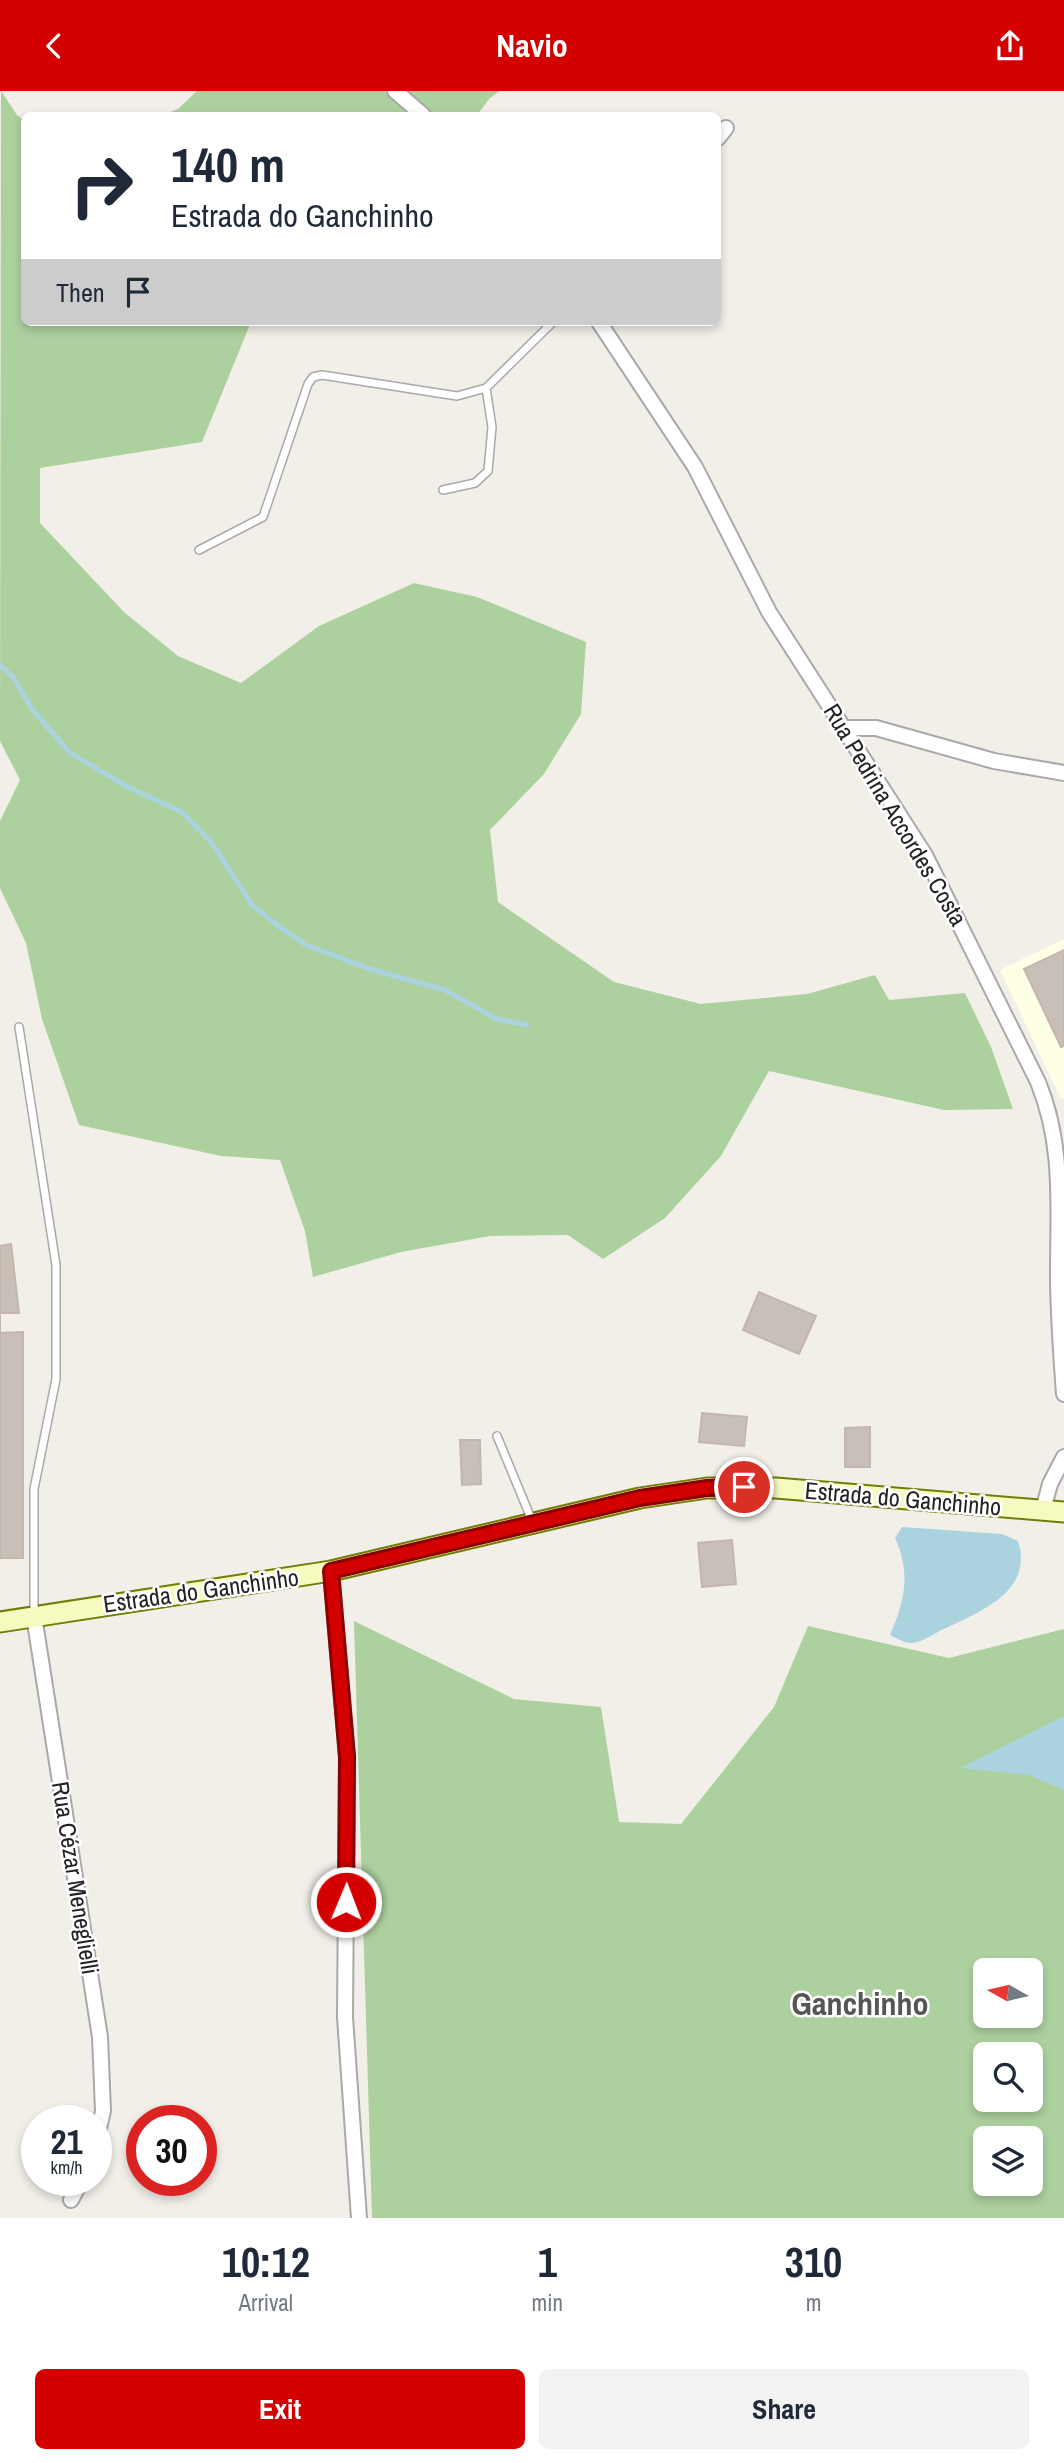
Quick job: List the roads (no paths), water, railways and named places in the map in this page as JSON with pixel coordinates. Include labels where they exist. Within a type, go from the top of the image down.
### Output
[{"type":"street","points":[[395,91],[420,112]]},
{"type":"street","name":"Rua Pedrina Accordes Costa","points":[[602,326],[695,467],[762,601],[845,728],[941,884],[1049,1109],[1059,1165],[1058,1304],[1064,1394]]},
{"type":"street","points":[[845,728],[876,729],[994,761],[1064,773]]},
{"type":"street","points":[[1043,1510],[1050,1483],[1064,1457]]},
{"type":"street","name":"Estrada do Ganchinho","points":[[0,1622],[246,1587],[331,1571],[640,1498],[707,1488],[776,1488],[1064,1512]]},
{"type":"street","points":[[331,1571],[347,1757],[345,2017],[359,2218]]},
{"type":"street","name":"Rua Cézar Meneglielli","points":[[34,1616],[100,2037],[103,2105]]},
{"type":"street","points":[[71,2200],[73,2196]]},
{"type":"lane","points":[[199,550],[263,517],[308,384],[313,377],[321,375],[457,396],[486,389],[549,326]]},
{"type":"lane","points":[[443,489],[475,483],[488,471],[492,427],[486,389]]},
{"type":"lane","points":[[19,1027],[56,1265],[57,1379],[34,1489],[34,1616]]},
{"type":"lane","points":[[497,1436],[533,1524]]},
{"type":"water","points":[[902,1527],[1002,1534],[1018,1541],[1021,1558],[1018,1573],[1001,1597],[988,1606],[920,1641],[903,1641],[890,1635],[904,1587],[903,1563],[895,1538]]},
{"type":"water","points":[[1064,1716],[1064,1790],[1029,1775],[960,1768]]},
{"type":"waterway","points":[[0,665],[13,677],[32,709],[70,753],[130,788],[182,812],[212,843],[252,905],[281,928],[306,945],[370,969],[445,990],[497,1019],[527,1025]]},
{"type":"district","name":"Ganchinho","points":[[860,2004]]}]
